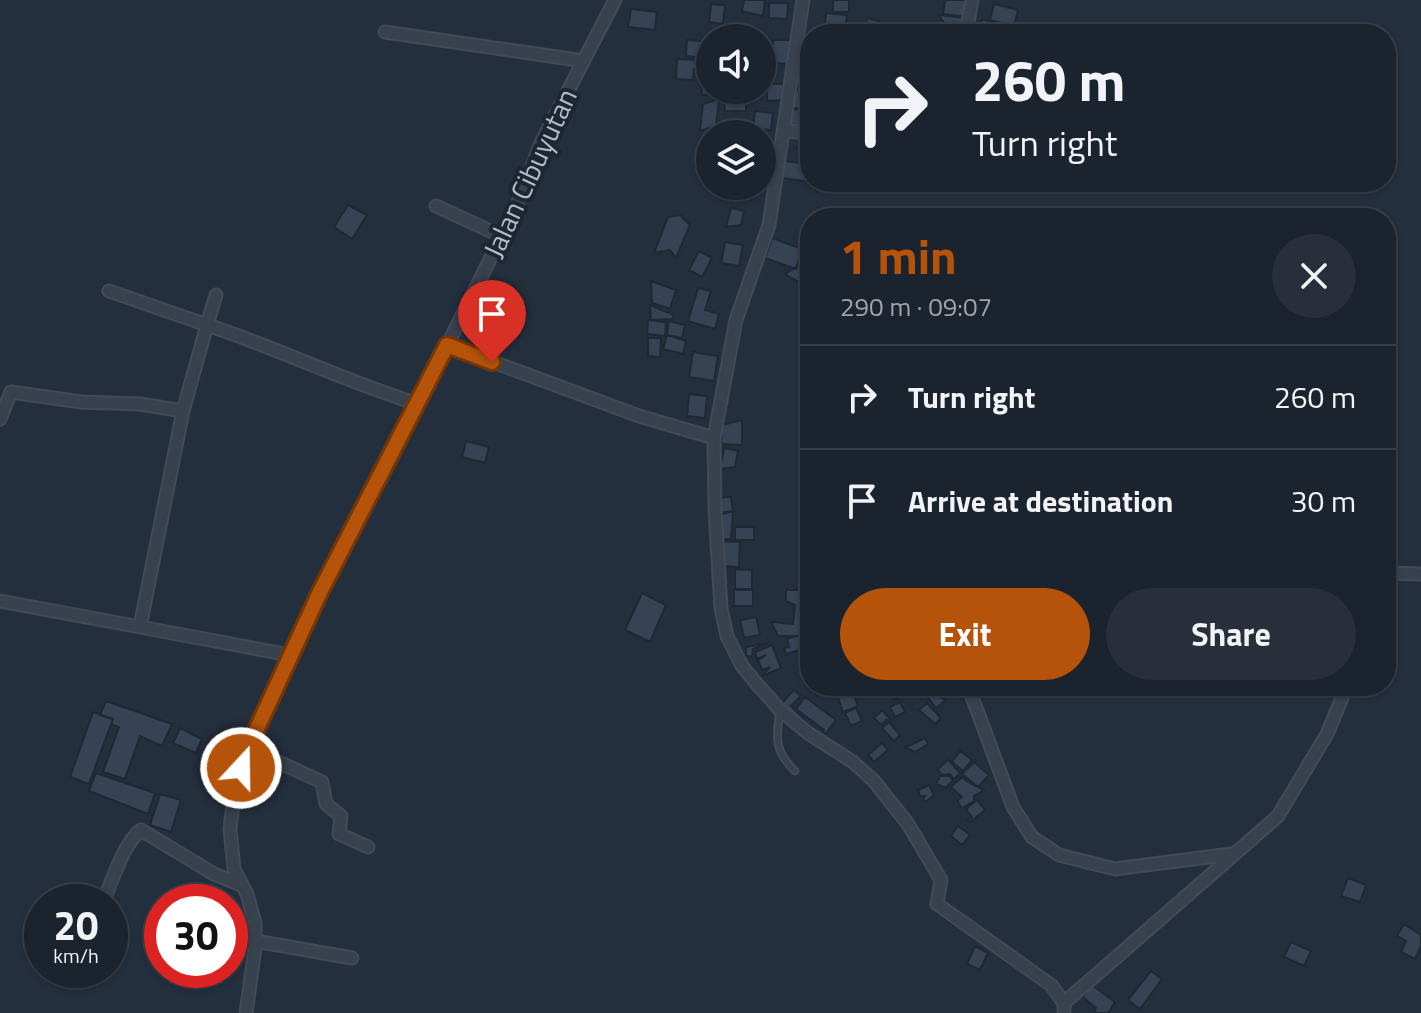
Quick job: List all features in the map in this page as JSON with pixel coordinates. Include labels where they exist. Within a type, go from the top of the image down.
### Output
[{"type":"street","name":"Jalan Cibuyutan","points":[[241,884],[234,869],[230,829],[235,788],[248,748],[368,497],[517,205],[541,143],[615,0]]},
{"type":"street","points":[[803,0],[769,225],[736,320],[714,438],[721,608],[727,636],[742,666],[780,710],[808,733],[853,762],[894,805],[941,880],[938,905],[1051,985],[1064,1008],[1231,854],[1278,816],[1327,734],[1343,696]]},
{"type":"street","points":[[968,24],[972,0]]},
{"type":"street","points":[[385,32],[584,61]]},
{"type":"street","points":[[784,130],[800,132]]},
{"type":"street","points":[[436,206],[501,236]]},
{"type":"street","points":[[109,291],[277,351],[361,386],[418,404]]},
{"type":"street","points":[[140,627],[183,411],[216,295]]},
{"type":"street","points":[[447,345],[639,416],[714,438]]},
{"type":"street","points":[[0,419],[10,392],[183,411]]},
{"type":"street","points":[[1396,573],[1421,574]]},
{"type":"street","points":[[0,601],[290,655]]},
{"type":"street","points":[[972,696],[1013,807],[1032,837],[1059,855],[1115,869],[1231,854]]},
{"type":"street","points":[[248,748],[322,782],[326,804],[341,816],[339,834],[368,847]]},
{"type":"street","points":[[111,884],[136,834],[141,830],[214,874],[239,884]]},
{"type":"street","name":"Jalan Cibuyutan","points":[[246,1013],[255,941],[255,923],[248,899]]},
{"type":"street","points":[[255,941],[352,958]]},
{"type":"lane","points":[[780,710],[778,749],[795,771]]},
{"type":"building","points":[[744,0],[765,0],[763,16],[742,11]]},
{"type":"building","points":[[833,0],[849,0],[849,12],[833,12]]},
{"type":"building","points":[[945,0],[969,0],[967,17],[943,14]]},
{"type":"building","points":[[769,3],[788,3],[787,19],[769,18]]},
{"type":"building","points":[[711,4],[725,5],[723,24],[709,22]]},
{"type":"building","points":[[994,4],[1018,10],[1014,24],[990,20]]},
{"type":"building","points":[[631,9],[657,12],[655,30],[628,27]]},
{"type":"building","points":[[826,13],[847,15],[846,24],[825,24]]},
{"type":"building","points":[[939,15],[966,18],[965,24],[944,23]]},
{"type":"building","points":[[867,18],[879,21],[879,24],[866,24]]},
{"type":"building","points":[[982,19],[997,24],[980,24]]},
{"type":"building","points":[[687,40],[696,41],[696,57],[686,56]]},
{"type":"building","points":[[776,40],[791,40],[790,64],[776,63]]},
{"type":"building","points":[[677,59],[696,60],[693,80],[676,79]]},
{"type":"building","points":[[776,84],[786,84],[787,100],[776,101]]},
{"type":"building","points":[[793,90],[800,90],[800,108],[793,108]]},
{"type":"building","points":[[703,104],[718,104],[717,120],[701,120]]},
{"type":"building","points":[[724,104],[746,104],[746,111],[725,111]]},
{"type":"building","points":[[790,109],[800,110],[800,130],[788,129]]},
{"type":"building","points":[[755,111],[773,113],[772,120],[754,120]]},
{"type":"building","points":[[785,161],[800,163],[800,181],[782,178]]},
{"type":"building","points":[[348,205],[367,215],[352,239],[334,227]]},
{"type":"building","points":[[731,208],[744,211],[741,225],[726,227]]},
{"type":"building","points":[[680,215],[690,225],[676,258],[670,250],[654,253],[668,217]]},
{"type":"building","points":[[772,238],[800,248],[796,269],[765,258]]},
{"type":"building","points":[[725,242],[743,245],[739,266],[721,263]]},
{"type":"building","points":[[699,251],[712,258],[702,277],[689,270]]},
{"type":"building","points":[[800,265],[800,283],[785,274]]},
{"type":"building","points":[[651,281],[676,290],[670,309],[652,303]]},
{"type":"building","points":[[698,288],[711,291],[705,310],[719,314],[715,329],[688,321]]},
{"type":"building","points":[[650,305],[674,315],[672,319],[651,320]]},
{"type":"building","points":[[648,320],[666,322],[665,336],[647,334]]},
{"type":"building","points":[[669,321],[685,325],[682,338],[667,335]]},
{"type":"building","points":[[667,335],[686,341],[683,354],[663,349]]},
{"type":"building","points":[[648,338],[661,338],[660,357],[648,356]]},
{"type":"building","points":[[693,352],[718,356],[714,381],[689,377]]},
{"type":"building","points":[[689,394],[707,396],[705,418],[687,416]]},
{"type":"building","points":[[742,420],[742,445],[721,444],[722,425]]},
{"type":"building","points":[[466,441],[489,447],[485,463],[462,457]]},
{"type":"building","points":[[724,448],[738,451],[735,467],[720,469]]},
{"type":"building","points":[[731,497],[733,511],[718,513],[717,498]]},
{"type":"building","points":[[733,511],[731,539],[719,539],[719,515]]},
{"type":"building","points":[[735,527],[754,527],[754,540],[735,540]]},
{"type":"building","points":[[720,541],[740,542],[739,567],[721,566]]},
{"type":"building","points":[[735,569],[752,570],[752,589],[735,589]]},
{"type":"building","points":[[734,590],[753,590],[753,606],[734,606]]},
{"type":"building","points":[[786,590],[800,590],[800,636],[778,636],[771,622],[793,624],[795,605],[786,601]]},
{"type":"building","points":[[642,593],[666,605],[650,642],[625,630]]},
{"type":"building","points":[[756,617],[760,635],[744,638],[740,620]]},
{"type":"building","points":[[800,635],[800,650],[786,654],[784,648],[789,647],[787,639]]},
{"type":"building","points":[[768,643],[753,649],[752,657],[746,656],[746,647]]},
{"type":"building","points":[[772,645],[781,668],[762,676],[770,667],[762,670],[758,660],[766,655],[757,659],[755,652]]},
{"type":"building","points":[[794,690],[801,696],[791,706],[803,718],[802,724],[781,704]]},
{"type":"building","points":[[854,696],[858,706],[843,712],[838,698]]},
{"type":"building","points":[[927,696],[946,700],[936,708]]},
{"type":"building","points":[[805,697],[836,720],[826,733],[822,733],[824,730],[796,709]]},
{"type":"building","points":[[106,701],[172,724],[162,746],[140,736],[125,779],[103,772],[119,727],[111,724],[113,719],[100,715]]},
{"type":"building","points":[[900,702],[905,712],[895,717],[890,707]]},
{"type":"building","points":[[927,703],[941,718],[935,724],[919,710]]},
{"type":"building","points":[[856,708],[862,721],[851,726],[845,713]]},
{"type":"building","points":[[882,710],[892,721],[886,720],[881,725],[874,718]]},
{"type":"building","points":[[93,712],[113,719],[89,784],[70,777]]},
{"type":"building","points":[[889,722],[900,735],[894,741],[882,728]]},
{"type":"building","points":[[180,728],[202,739],[196,753],[173,743]]},
{"type":"building","points":[[925,738],[928,744],[915,752],[906,747]]},
{"type":"building","points":[[882,743],[888,750],[874,762],[868,755]]},
{"type":"building","points":[[960,751],[972,760],[963,771],[952,762]]},
{"type":"building","points":[[948,760],[960,773],[954,779],[950,774],[943,775],[937,770]]},
{"type":"building","points":[[974,762],[989,775],[978,787],[962,774]]},
{"type":"building","points":[[96,773],[155,793],[148,814],[89,791]]},
{"type":"building","points":[[940,776],[949,776],[953,780],[946,788],[936,784]]},
{"type":"building","points":[[962,777],[984,790],[962,808],[957,801],[962,797],[951,787]]},
{"type":"building","points":[[929,785],[934,795],[926,802],[925,796],[920,796],[918,790]]},
{"type":"building","points":[[160,794],[181,800],[171,832],[150,825]]},
{"type":"building","points":[[977,800],[985,810],[970,822],[967,821],[972,817],[966,809]]},
{"type":"building","points":[[958,826],[970,835],[962,845],[951,836]]},
{"type":"building","points":[[1348,878],[1366,885],[1360,902],[1341,896]]},
{"type":"building","points":[[1404,924],[1421,935],[1421,946],[1415,959],[1401,952],[1406,941],[1397,936]]},
{"type":"building","points":[[1291,942],[1311,951],[1304,966],[1284,957]]},
{"type":"building","points":[[975,946],[988,953],[980,970],[967,964]]},
{"type":"building","points":[[1151,971],[1162,979],[1140,1009],[1128,1000]]},
{"type":"building","points":[[1092,985],[1115,1002],[1108,1013],[1094,1013],[1096,1008],[1083,997]]},
{"type":"route","points":[[241,768],[320,592],[447,345],[492,362]]}]
